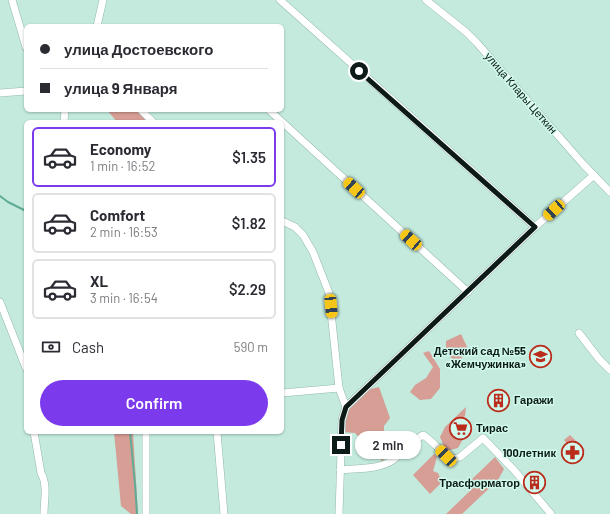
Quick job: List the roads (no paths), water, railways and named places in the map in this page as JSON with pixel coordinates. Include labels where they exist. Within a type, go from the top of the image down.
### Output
[{"type":"street","points":[[12,0],[24,40]]},
{"type":"street","points":[[97,24],[103,0]]},
{"type":"street","points":[[280,0],[535,227]]},
{"type":"street","name":"улица Клары Цеткин","points":[[426,0],[466,32],[477,43],[594,176],[610,192]]},
{"type":"street","points":[[0,93],[24,91]]},
{"type":"street","points":[[143,112],[151,120]]},
{"type":"street","points":[[271,112],[280,120]]},
{"type":"street","points":[[284,124],[468,292]]},
{"type":"street","points":[[339,514],[342,420],[346,407],[535,227],[594,176]]},
{"type":"street","points":[[284,222],[295,227],[303,235],[313,252],[329,293],[339,388],[346,407]]},
{"type":"street","points":[[0,302],[24,363]]},
{"type":"street","points":[[579,333],[599,359],[610,370]]},
{"type":"street","points":[[284,393],[339,388]]},
{"type":"street","points":[[34,434],[44,482],[44,514]]},
{"type":"street","points":[[146,434],[146,514]]},
{"type":"street","points":[[218,434],[224,514]]},
{"type":"street","points":[[340,470],[382,465],[392,460],[423,435],[430,439],[446,456],[453,459],[460,457],[483,438],[514,470],[550,514]]},
{"type":"waterway","points":[[0,196],[24,210]]},
{"type":"waterway","points":[[130,434],[137,514]]},
{"type":"place","name":"Детский сад №55 «Жемчужинка»","points":[[541,357]]},
{"type":"place","name":"Гаражи","points":[[498,400]]},
{"type":"place","name":"Тирас","points":[[461,428]]},
{"type":"place","name":"100летник","points":[[572,453]]},
{"type":"place","name":"Трасформатор","points":[[535,483]]}]
